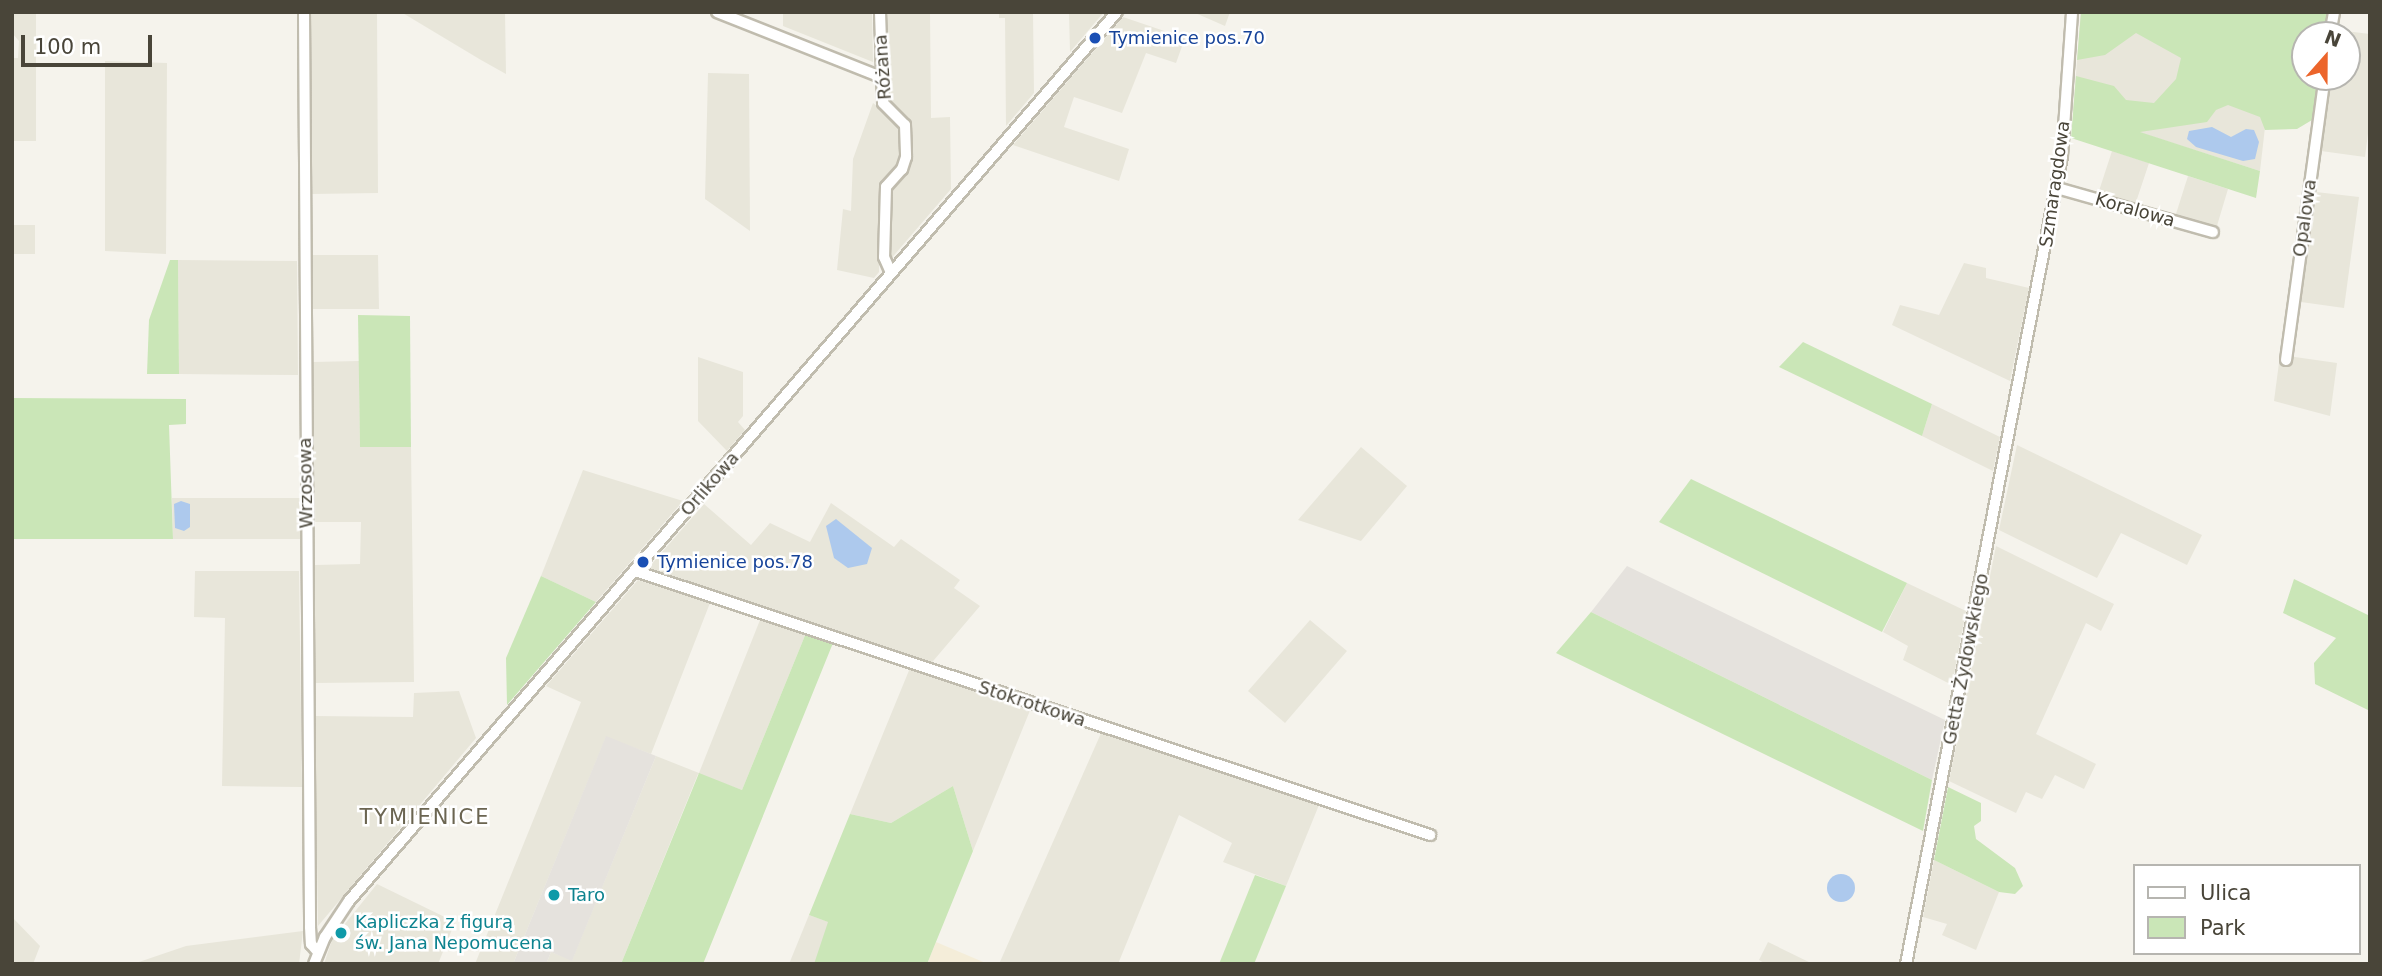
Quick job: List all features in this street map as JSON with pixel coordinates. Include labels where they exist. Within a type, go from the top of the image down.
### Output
[{"type":"street","name":"Wrzosowa","points":[[304,12],[310,927],[311,944],[318,952]]},
{"type":"street","points":[[717,12],[881,77]]},
{"type":"street","name":"Różana","points":[[880,12],[883,103],[905,125],[906,146],[902,169],[886,187],[884,257],[891,273]]},
{"type":"street","name":"Orlikowa","points":[[314,964],[318,952],[349,901],[1117,12]]},
{"type":"street","name":"Szmaragdowa","points":[[2025,354],[2057,188],[2072,12]]},
{"type":"street","name":"Opalowa","points":[[2286,360],[2323,91]]},
{"type":"street","name":"Koralowa","points":[[2057,188],[2213,232]]},
{"type":"street","name":"Getta Żydowskiego","points":[[1906,964],[2025,354]]},
{"type":"street","name":"Stokrotkowa","points":[[635,571],[1430,835]]},
{"type":"shaded area","points":[[12,12],[36,12],[36,141],[12,141],[12,58],[18,58],[19,41],[12,33]]},
{"type":"shaded area","points":[[311,12],[377,13],[378,193],[312,194]]},
{"type":"shaded area","points":[[401,12],[505,12],[506,74],[481,60]]},
{"type":"shaded area","points":[[783,12],[872,12],[873,62],[783,26]]},
{"type":"shaded area","points":[[885,12],[930,12],[931,118],[950,117],[951,189],[889,261],[891,186],[908,174],[910,121],[887,102]]},
{"type":"shaded area","points":[[999,12],[1033,12],[1034,93],[1006,126],[1005,18],[999,18]]},
{"type":"shaded area","points":[[1069,12],[1104,12],[1070,52]]},
{"type":"shaded area","points":[[1193,12],[1230,12],[1225,26]]},
{"type":"shaded area","points":[[2081,12],[2095,12],[2272,66],[2260,171],[2073,111]]},
{"type":"shaded area","points":[[1123,17],[1185,38],[1176,63],[1146,53],[1122,113],[1074,97],[1064,127],[1129,149],[1119,181],[1013,145]]},
{"type":"shaded area","points":[[2361,33],[2370,34],[2370,118],[2365,157],[2321,151],[2329,91],[2361,91]]},
{"type":"shaded area","points":[[105,61],[167,63],[166,254],[105,251]]},
{"type":"shaded area","points":[[708,73],[749,74],[750,231],[705,199]]},
{"type":"shaded area","points":[[873,103],[902,126],[901,158],[879,185],[879,272],[874,278],[837,270],[843,209],[851,211],[853,159]]},
{"type":"shaded area","points":[[2112,151],[2149,163],[2135,205],[2098,194]]},
{"type":"shaded area","points":[[2188,176],[2228,189],[2216,229],[2175,217]]},
{"type":"shaded area","points":[[2316,192],[2359,197],[2344,308],[2301,302]]},
{"type":"shaded area","points":[[12,225],[35,225],[35,254],[12,254]]},
{"type":"shaded area","points":[[312,255],[378,255],[379,309],[312,309]]},
{"type":"shaded area","points":[[178,260],[297,261],[298,375],[179,374]]},
{"type":"shaded area","points":[[1964,263],[1986,268],[1986,278],[2029,288],[2010,381],[1892,325],[1900,305],[1939,315]]},
{"type":"shaded area","points":[[2280,355],[2337,363],[2330,416],[2274,401]]},
{"type":"shaded area","points":[[698,357],[743,372],[743,416],[738,422],[745,430],[727,451],[698,421]]},
{"type":"shaded area","points":[[359,361],[360,447],[411,447],[414,682],[315,683],[315,565],[360,564],[361,522],[314,522],[313,362]]},
{"type":"shaded area","points":[[1932,404],[2000,437],[1993,471],[1922,436]]},
{"type":"shaded area","points":[[2017,445],[2202,535],[2187,565],[2121,533],[2097,578],[1999,530]]},
{"type":"shaded area","points":[[1361,447],[1407,486],[1361,541],[1298,520]]},
{"type":"shaded area","points":[[583,470],[683,501],[596,602],[541,576]]},
{"type":"shaded area","points":[[172,498],[300,498],[300,539],[173,539]]},
{"type":"shaded area","points":[[831,503],[894,547],[901,539],[960,580],[954,588],[980,606],[928,667],[644,573],[704,504],[751,545],[770,523],[810,542]]},
{"type":"shaded area","points":[[1996,546],[2114,604],[2101,631],[2086,623],[2036,734],[2096,764],[2084,789],[2055,775],[2042,799],[2026,792],[2016,813],[1949,781]]},
{"type":"shaded area","points":[[1627,566],[1945,720],[1932,780],[1591,612]]},
{"type":"shaded area","points":[[195,571],[299,571],[302,787],[222,786],[225,618],[194,617]]},
{"type":"shaded area","points":[[638,580],[710,603],[651,754],[606,737],[513,964],[475,964],[581,702],[546,686]]},
{"type":"shaded area","points":[[1907,583],[1966,611],[1952,685],[1903,660],[1908,646],[1883,632]]},
{"type":"shaded area","points":[[760,620],[806,633],[742,790],[698,774],[621,964],[546,964],[551,952],[572,960],[656,756],[699,773]]},
{"type":"shaded area","points":[[1310,620],[1347,651],[1285,723],[1248,691]]},
{"type":"shaded area","points":[[910,668],[1031,708],[973,851],[953,786],[891,823],[850,814]]},
{"type":"shaded area","points":[[459,691],[476,738],[318,926],[315,716],[413,717],[414,693]]},
{"type":"shaded area","points":[[1102,731],[1319,805],[1286,886],[1223,862],[1232,843],[1179,815],[1118,964],[999,964]]},
{"type":"shaded area","points":[[606,736],[656,756],[572,961],[551,952],[546,964],[513,964]]},
{"type":"shaded area","points":[[1934,860],[1999,892],[1976,950],[1942,935],[1947,924],[1923,917]]},
{"type":"shaded area","points":[[377,884],[455,922],[438,964],[324,964],[332,940]]},
{"type":"shaded area","points":[[809,915],[848,929],[834,964],[789,964]]},
{"type":"shaded area","points":[[12,917],[40,946],[33,964],[12,964]]},
{"type":"shaded area","points":[[303,931],[299,964],[133,964],[186,946]]},
{"type":"shaded area","points":[[936,942],[988,964],[927,964]]},
{"type":"shaded area","points":[[1768,942],[1813,964],[1766,964],[1759,960]]},
{"type":"green space","points":[[2081,12],[2327,12],[2326,21],[2291,21],[2291,91],[2316,91],[2312,120],[2297,129],[2265,130],[2260,117],[2228,105],[2216,110],[2207,122],[2140,132],[2260,171],[2256,198],[2071,138],[2076,76],[2114,86],[2126,100],[2154,103],[2176,79],[2181,58],[2136,33],[2105,55],[2077,60]]},
{"type":"green space","points":[[170,260],[178,260],[179,374],[147,374],[149,320]]},
{"type":"green space","points":[[358,315],[410,316],[411,447],[360,447]]},
{"type":"green space","points":[[1803,342],[1932,404],[1922,436],[1779,367]]},
{"type":"green space","points":[[12,398],[186,399],[186,424],[169,425],[173,539],[12,539]]},
{"type":"green space","points":[[1691,479],[1907,583],[1882,632],[1659,522]]},
{"type":"green space","points":[[541,576],[596,602],[507,705],[506,658]]},
{"type":"green space","points":[[2294,579],[2370,616],[2370,711],[2315,684],[2314,663],[2336,638],[2283,613]]},
{"type":"green space","points":[[1591,612],[1932,780],[1923,831],[1556,653]]},
{"type":"green space","points":[[806,633],[833,643],[703,964],[621,964],[699,773],[742,790]]},
{"type":"green space","points":[[953,786],[973,851],[927,964],[814,964],[828,922],[809,915],[850,814],[891,823]]},
{"type":"green space","points":[[1948,787],[1981,803],[1981,821],[1974,826],[1976,839],[2015,868],[2023,886],[2015,894],[1999,892],[1934,860]]},
{"type":"green space","points":[[1255,875],[1286,886],[1254,964],[1219,964]]},
{"type":"water","points":[[2212,127],[2231,137],[2246,129],[2254,130],[2259,142],[2255,159],[2243,161],[2196,147],[2187,139],[2189,131]]},
{"type":"water","points":[[181,501],[190,504],[190,527],[184,531],[175,528],[174,504]]},
{"type":"water","points":[[836,519],[872,548],[867,564],[848,568],[834,558],[826,526]]},
{"type":"water","points":[[1841,874],[1851,878],[1855,888],[1851,898],[1841,902],[1831,898],[1827,888],[1831,878]]},
{"type":"place","name":"Tymienice pos.70","points":[[1095,38]]},
{"type":"place","name":"Tymienice pos.78","points":[[643,562]]},
{"type":"place","name":"Taro","points":[[554,895]]},
{"type":"place","name":"Kapliczka z figurą św. Jana Nepomucena","points":[[341,933]]},
{"type":"district","name":"TYMIENICE","points":[[425,817]]}]
